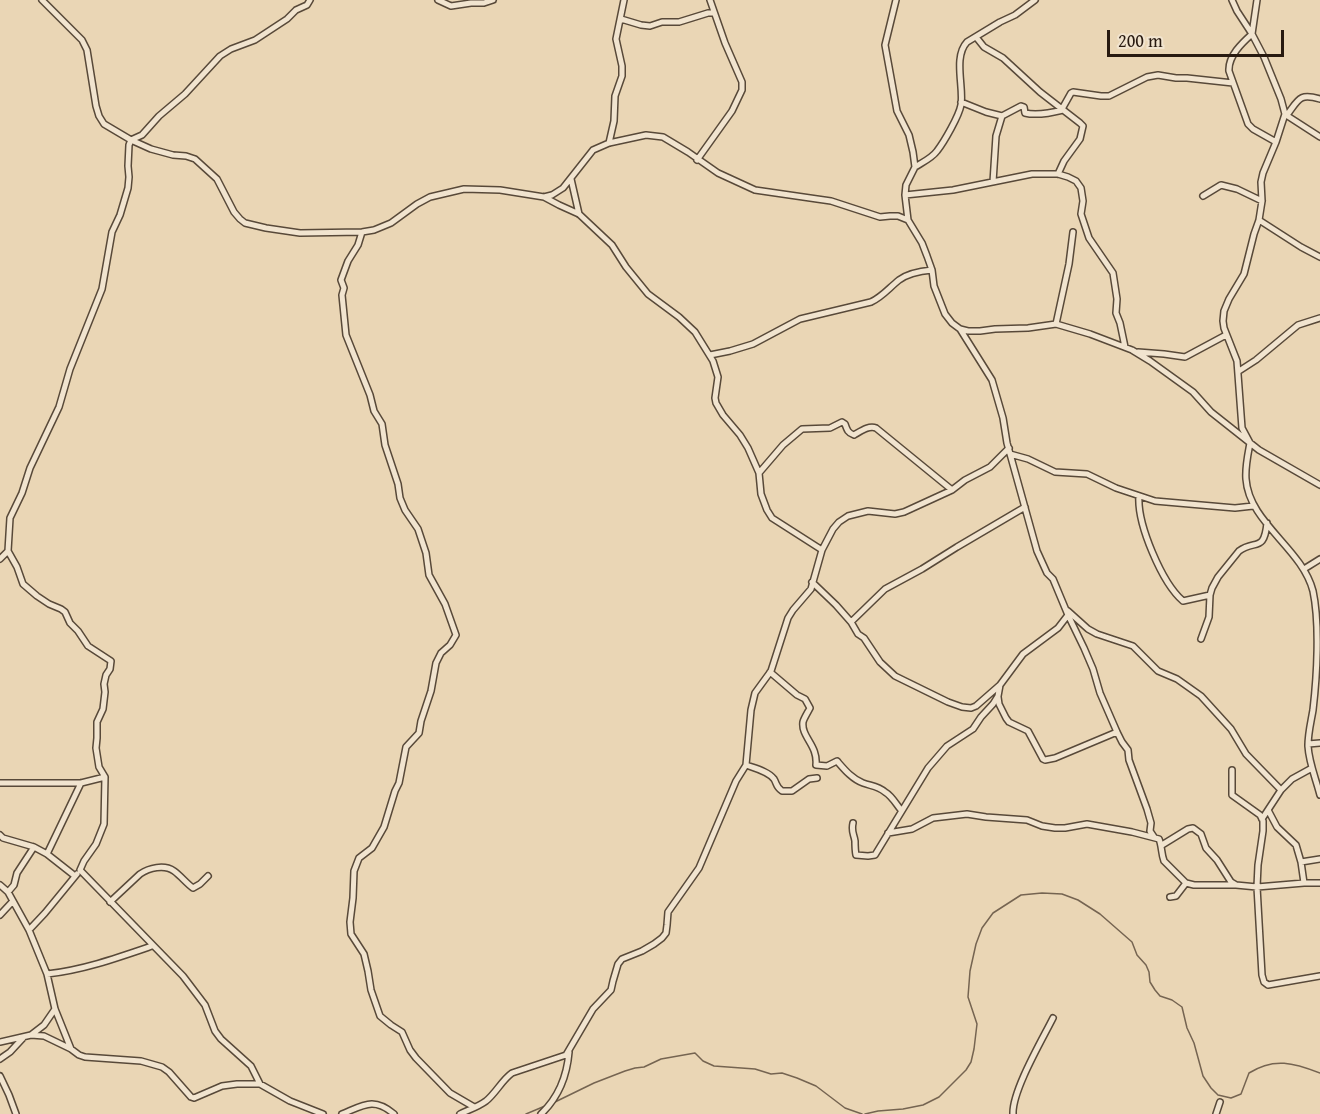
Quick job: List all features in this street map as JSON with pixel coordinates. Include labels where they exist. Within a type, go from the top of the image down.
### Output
[{"type":"street","points":[[42,0],[85,44],[99,116],[104,124],[131,140],[164,153],[191,158],[200,163],[218,179],[234,212],[245,223],[300,233],[362,232],[391,223],[430,197],[464,189],[552,195],[571,179],[593,150],[609,143],[646,135],[663,137],[718,173],[755,190],[831,201],[880,217],[898,216],[908,220]]},
{"type":"street","points":[[29,930],[80,870],[102,833],[105,777],[99,767],[96,748],[97,722],[103,709],[104,684],[111,661],[88,646],[62,609],[43,600],[23,584],[18,567],[8,551],[10,518],[22,493],[30,468],[59,407],[70,369],[102,289],[112,232],[128,188],[131,140],[142,135],[220,56],[255,40],[287,19],[296,10],[307,5],[310,0]]},
{"type":"street","points":[[438,0],[451,6],[494,0]]},
{"type":"street","points":[[698,160],[732,111],[742,90],[742,82],[724,43],[710,0]]},
{"type":"street","points":[[896,0],[885,45],[897,111],[909,135],[915,166],[906,185],[908,220],[922,243],[932,270],[934,286],[945,314],[960,329],[992,380],[1003,418],[1006,443],[1039,558],[1053,579],[1093,669],[1100,693],[1117,732],[1128,750],[1129,760],[1147,809],[1150,831],[1154,837]]},
{"type":"street","points":[[915,166],[928,160],[937,151],[961,108],[959,67],[964,45],[1015,15],[1035,0]]},
{"type":"street","points":[[1232,0],[1264,57],[1286,115],[1320,137]]},
{"type":"street","points":[[1259,0],[1252,34],[1241,44],[1231,60],[1229,71],[1248,124],[1276,142]]},
{"type":"street","points":[[609,143],[614,121],[615,96],[622,76],[616,39],[621,19],[622,1]]},
{"type":"street","points":[[621,19],[650,26],[662,22],[679,22],[714,13]]},
{"type":"street","points":[[976,37],[984,47],[1003,58],[1040,92],[1083,126],[1080,139],[1064,161],[1058,174]]},
{"type":"street","points":[[961,102],[1002,116],[1021,106],[1024,107],[1025,113],[1051,113],[1062,110],[1073,92],[1109,96],[1147,77],[1158,75],[1233,83]]},
{"type":"street","points":[[1320,99],[1307,95],[1302,97],[1286,115],[1263,173],[1259,219],[1244,274],[1224,311],[1224,328],[1239,370],[1242,428],[1250,442],[1246,479],[1253,506],[1304,569],[1314,595],[1318,648],[1308,744],[1320,795]]},
{"type":"street","points":[[993,182],[996,136],[1002,116]]},
{"type":"street","points":[[905,195],[953,190],[1032,174],[1058,174],[1076,181],[1081,188],[1083,201],[1081,214],[1089,238],[1113,273],[1117,299],[1116,313],[1125,347]]},
{"type":"street","points":[[571,179],[579,214]]},
{"type":"street","points":[[1203,196],[1221,185],[1237,189],[1262,201]]},
{"type":"street","points":[[544,196],[579,214],[612,245],[648,294],[680,317],[695,332],[710,355],[718,377],[716,403],[723,415],[741,435],[748,448],[759,473],[761,494],[767,510],[772,518],[822,550]]},
{"type":"street","points":[[1259,219],[1320,257]]},
{"type":"street","points":[[362,232],[341,280],[344,288],[342,295],[346,335],[374,411],[382,424],[385,445],[405,510],[418,529],[426,554],[429,575],[445,604],[456,635],[436,663],[419,733],[406,747],[399,783],[394,792],[384,827],[372,848],[359,858],[354,871],[351,934],[364,954],[371,990],[380,1016],[402,1032],[416,1058],[450,1093],[474,1107]]},
{"type":"street","points":[[1056,324],[1069,264],[1073,232]]},
{"type":"street","points":[[710,355],[753,344],[800,320],[871,302],[879,298],[900,279],[921,271],[932,270]]},
{"type":"street","points":[[1239,370],[1256,360],[1298,325],[1320,318]]},
{"type":"street","points":[[960,329],[980,331],[1056,324],[1125,347],[1136,352],[1193,392],[1211,412],[1273,459],[1320,485]]},
{"type":"street","points":[[1136,352],[1185,357],[1226,335]]},
{"type":"street","points":[[759,473],[783,445],[802,429],[830,428],[842,422],[847,431],[854,435],[865,429],[876,428],[952,490]]},
{"type":"street","points":[[541,1114],[552,1104],[566,1074],[569,1051],[574,1039],[593,1009],[611,990],[615,973],[622,959],[663,938],[668,925],[668,912],[699,868],[736,782],[746,765],[751,710],[755,693],[770,672],[788,618],[811,589],[822,550],[833,530],[848,516],[868,511],[895,514],[904,512],[952,490],[965,480],[990,467],[1009,451]]},
{"type":"street","points":[[1009,451],[1055,472],[1087,474],[1116,488],[1155,501],[1235,508],[1253,506]]},
{"type":"street","points":[[1139,496],[1145,533],[1164,578],[1176,595],[1184,600],[1210,595]]},
{"type":"street","points":[[851,622],[885,589],[1025,507]]},
{"type":"street","points":[[1201,639],[1209,617],[1210,595],[1218,577],[1239,551],[1261,542],[1267,523]]},
{"type":"street","points":[[0,528],[9,528]]},
{"type":"street","points":[[0,559],[8,551]]},
{"type":"street","points":[[1304,569],[1320,559]]},
{"type":"street","points":[[812,582],[836,605],[880,662],[895,676],[962,707],[976,706],[1000,685],[1023,654],[1058,628],[1068,615]]},
{"type":"street","points":[[1314,595],[1320,601]]},
{"type":"street","points":[[1065,607],[1088,629],[1133,645],[1158,671],[1177,679],[1201,696],[1231,729],[1246,754],[1281,790]]},
{"type":"street","points":[[770,672],[805,699],[810,708],[803,721],[807,739],[814,748],[817,758],[816,765],[827,766],[837,761],[855,779],[884,790],[901,810]]},
{"type":"street","points":[[1000,685],[999,704],[1009,722],[1028,731],[1045,760],[1117,732]]},
{"type":"street","points":[[853,823],[851,831],[855,838],[856,855],[875,855],[928,768],[947,746],[973,729],[998,696]]},
{"type":"street","points":[[1313,711],[1320,712]]},
{"type":"street","points":[[1308,744],[1320,743]]},
{"type":"street","points":[[746,765],[768,774],[774,779],[776,787],[782,791],[792,791],[809,780],[817,778]]},
{"type":"street","points":[[1262,819],[1281,790],[1292,779],[1312,768]]},
{"type":"street","points":[[1232,770],[1232,795],[1260,815],[1262,819],[1263,831],[1257,887],[1264,982],[1268,985],[1320,976]]},
{"type":"street","points":[[0,783],[81,783],[105,777]]},
{"type":"street","points":[[47,854],[81,783]]},
{"type":"street","points":[[1268,810],[1277,827],[1296,845],[1304,883]]},
{"type":"street","points":[[888,833],[912,829],[933,818],[967,814],[1027,820],[1055,828],[1087,824],[1159,839],[1164,861],[1186,883],[1257,887],[1320,883]]},
{"type":"street","points":[[1162,845],[1188,829],[1195,829],[1201,834],[1206,848],[1231,882],[1236,885]]},
{"type":"street","points":[[0,835],[47,854],[75,876]]},
{"type":"street","points":[[8,892],[34,847]]},
{"type":"street","points":[[1301,862],[1320,859]]},
{"type":"street","points":[[110,902],[144,871],[159,867],[174,871],[193,888],[201,884],[208,876]]},
{"type":"street","points":[[80,870],[183,976],[205,1005],[214,1031],[251,1066],[260,1084]]},
{"type":"street","points":[[1170,897],[1176,896],[1186,883]]},
{"type":"street","points":[[0,885],[8,892],[29,930],[47,974],[55,1009],[71,1049]]},
{"type":"street","points":[[0,915],[13,901]]},
{"type":"street","points":[[47,974],[76,969],[152,946]]},
{"type":"street","points":[[31,1035],[44,1025],[55,1009]]},
{"type":"street","points":[[1013,1114],[1018,1090],[1053,1018]]},
{"type":"street","points":[[0,1042],[31,1035],[44,1036],[85,1057],[141,1061],[162,1067],[190,1097],[194,1098],[222,1086],[237,1083],[260,1084],[290,1101],[323,1114]]},
{"type":"street","points":[[0,1059],[24,1037]]},
{"type":"street","points":[[460,1114],[485,1102],[512,1073],[561,1058],[569,1051]]},
{"type":"street","points":[[0,1076],[14,1112]]},
{"type":"street","points":[[1216,1114],[1220,1102]]},
{"type":"street","points":[[342,1114],[374,1104],[382,1105],[394,1114]]},
{"type":"waterway","points":[[865,1114],[923,1105],[939,1097],[966,1070],[971,1062],[977,1024],[968,997],[970,971],[982,928],[993,913],[1021,895],[1042,893],[1062,894],[1078,900],[1100,914],[1132,942],[1137,955],[1146,965],[1150,982],[1155,990],[1160,996],[1182,1007],[1203,1076],[1218,1095],[1231,1098],[1241,1094],[1249,1073],[1276,1063],[1293,1064],[1320,1073]]},
{"type":"waterway","points":[[555,1102],[625,1071],[644,1067],[661,1059],[695,1053],[703,1061],[714,1066],[755,1069],[797,1078],[816,1086],[845,1108],[862,1114]]},
{"type":"waterway","points":[[526,1114],[545,1106]]}]
